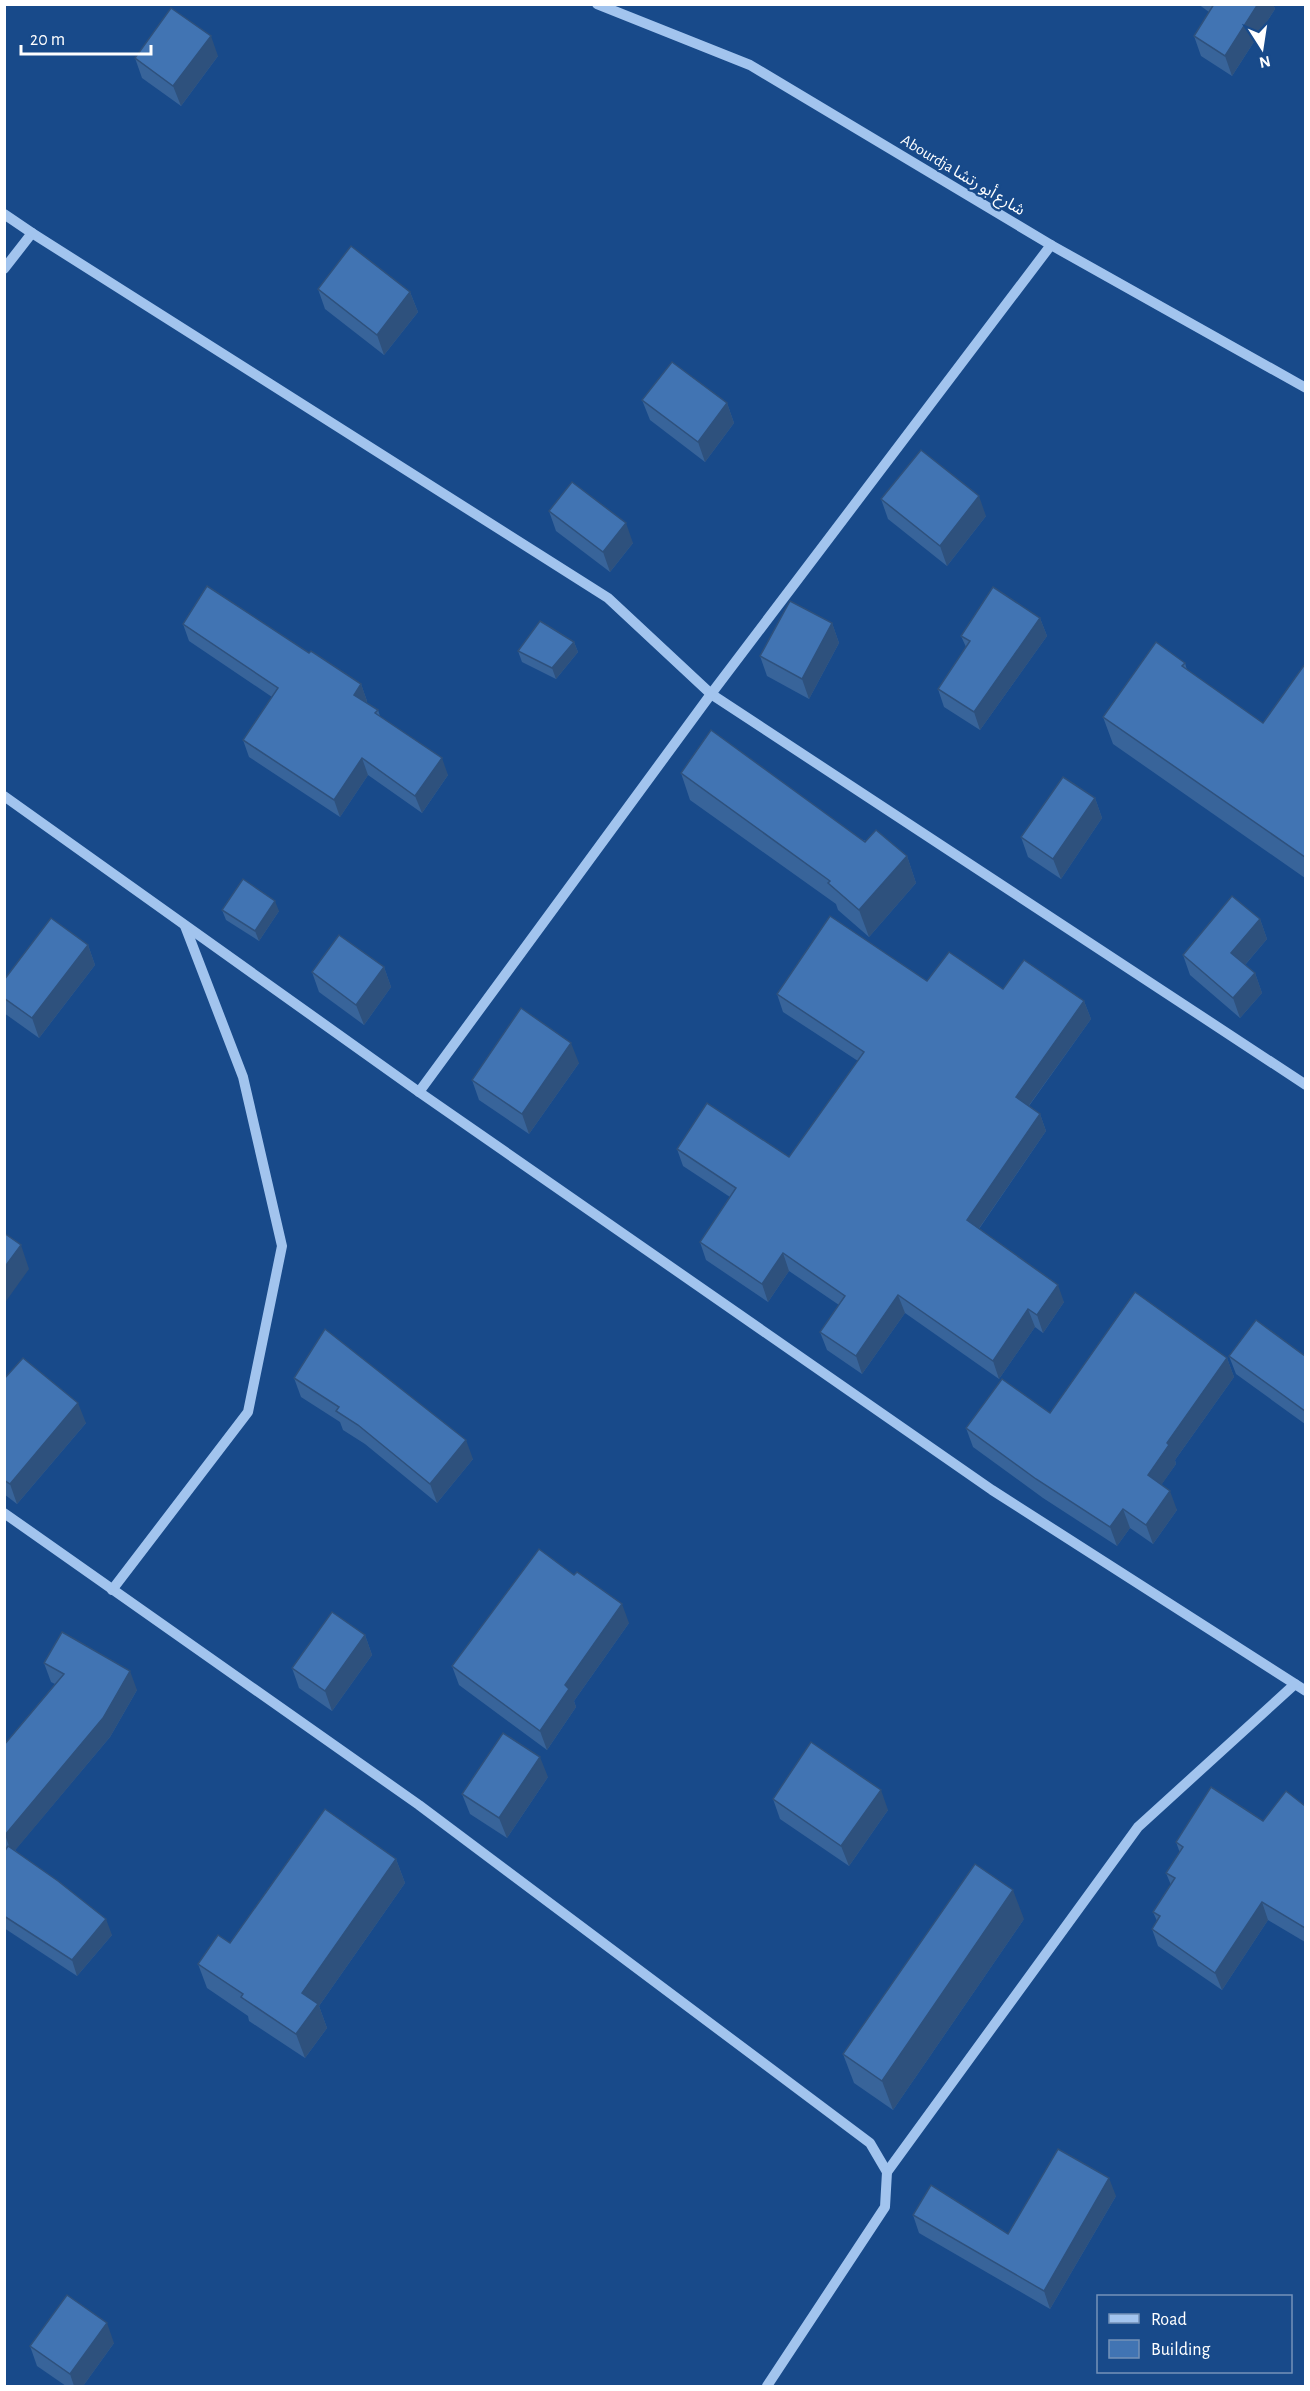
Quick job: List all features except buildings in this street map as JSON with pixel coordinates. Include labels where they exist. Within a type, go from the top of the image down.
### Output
[{"type":"street","name":"Abourdja شارع أبو رتشا","points":[[597,4],[750,65],[1051,245],[1305,388]]},
{"type":"street","points":[[4,214],[608,598],[711,694],[1305,1085]]},
{"type":"street","points":[[4,269],[32,233]]},
{"type":"street","points":[[419,1092],[711,694],[1051,245]]},
{"type":"street","points":[[4,796],[419,1092],[992,1490],[1305,1691]]},
{"type":"street","points":[[112,1590],[248,1412],[282,1246],[243,1077],[185,926]]},
{"type":"street","points":[[4,1513],[419,1805],[870,2143],[887,2172]]},
{"type":"street","points":[[768,2386],[885,2207],[887,2172],[1138,1827],[1295,1684]]}]
